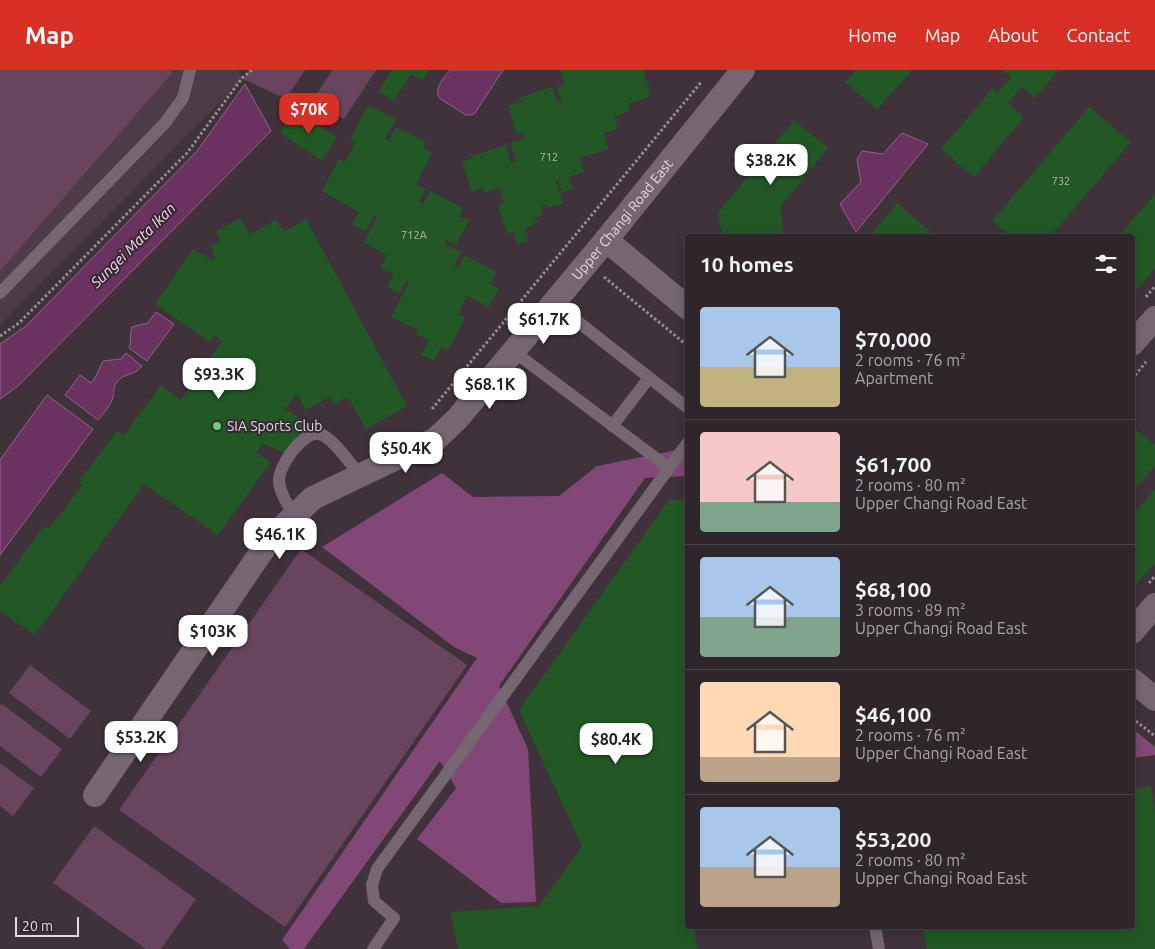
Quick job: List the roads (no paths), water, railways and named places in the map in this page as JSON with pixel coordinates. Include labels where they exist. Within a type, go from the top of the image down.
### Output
[{"type":"street","name":"Upper Changi Road East","points":[[95,795],[271,538],[313,498],[436,439],[458,418],[606,240],[743,70]]},
{"type":"street","points":[[606,240],[685,306]]},
{"type":"street","points":[[1141,351],[1155,318]]},
{"type":"street","points":[[1135,628],[1155,605]]},
{"type":"street","points":[[1135,682],[1155,698]]},
{"type":"lane","points":[[0,293],[165,123],[183,98],[190,70]]},
{"type":"lane","points":[[554,303],[685,406]]},
{"type":"lane","points":[[512,351],[668,468]]},
{"type":"lane","points":[[612,426],[648,378]]},
{"type":"lane","points":[[294,516],[282,496],[279,479],[283,465],[297,445],[308,435],[319,434],[328,438],[360,475]]},
{"type":"lane","points":[[373,949],[394,918],[374,902],[372,885],[377,868],[685,446]]},
{"type":"lane","points":[[876,929],[879,949]]},
{"type":"water","points":[[450,70],[503,70],[475,113],[466,115],[439,98],[439,87]]},
{"type":"water","name":"Sungei Mata Ikan","points":[[245,84],[271,131],[18,386],[0,399],[0,344],[26,326],[197,151]]},
{"type":"water","points":[[902,133],[928,144],[856,232],[840,204],[861,182],[857,160],[862,151],[883,154]]},
{"type":"water","points":[[156,312],[174,324],[147,361],[129,348],[131,330],[132,327],[148,323]]},
{"type":"water","points":[[126,353],[142,366],[135,372],[122,377],[117,382],[111,403],[98,420],[65,395],[80,375],[91,383],[103,361],[121,359]]},
{"type":"water","points":[[47,395],[93,429],[0,555],[0,460]]},
{"type":"place","name":"SIA Sports Club","points":[[217,426]]}]
